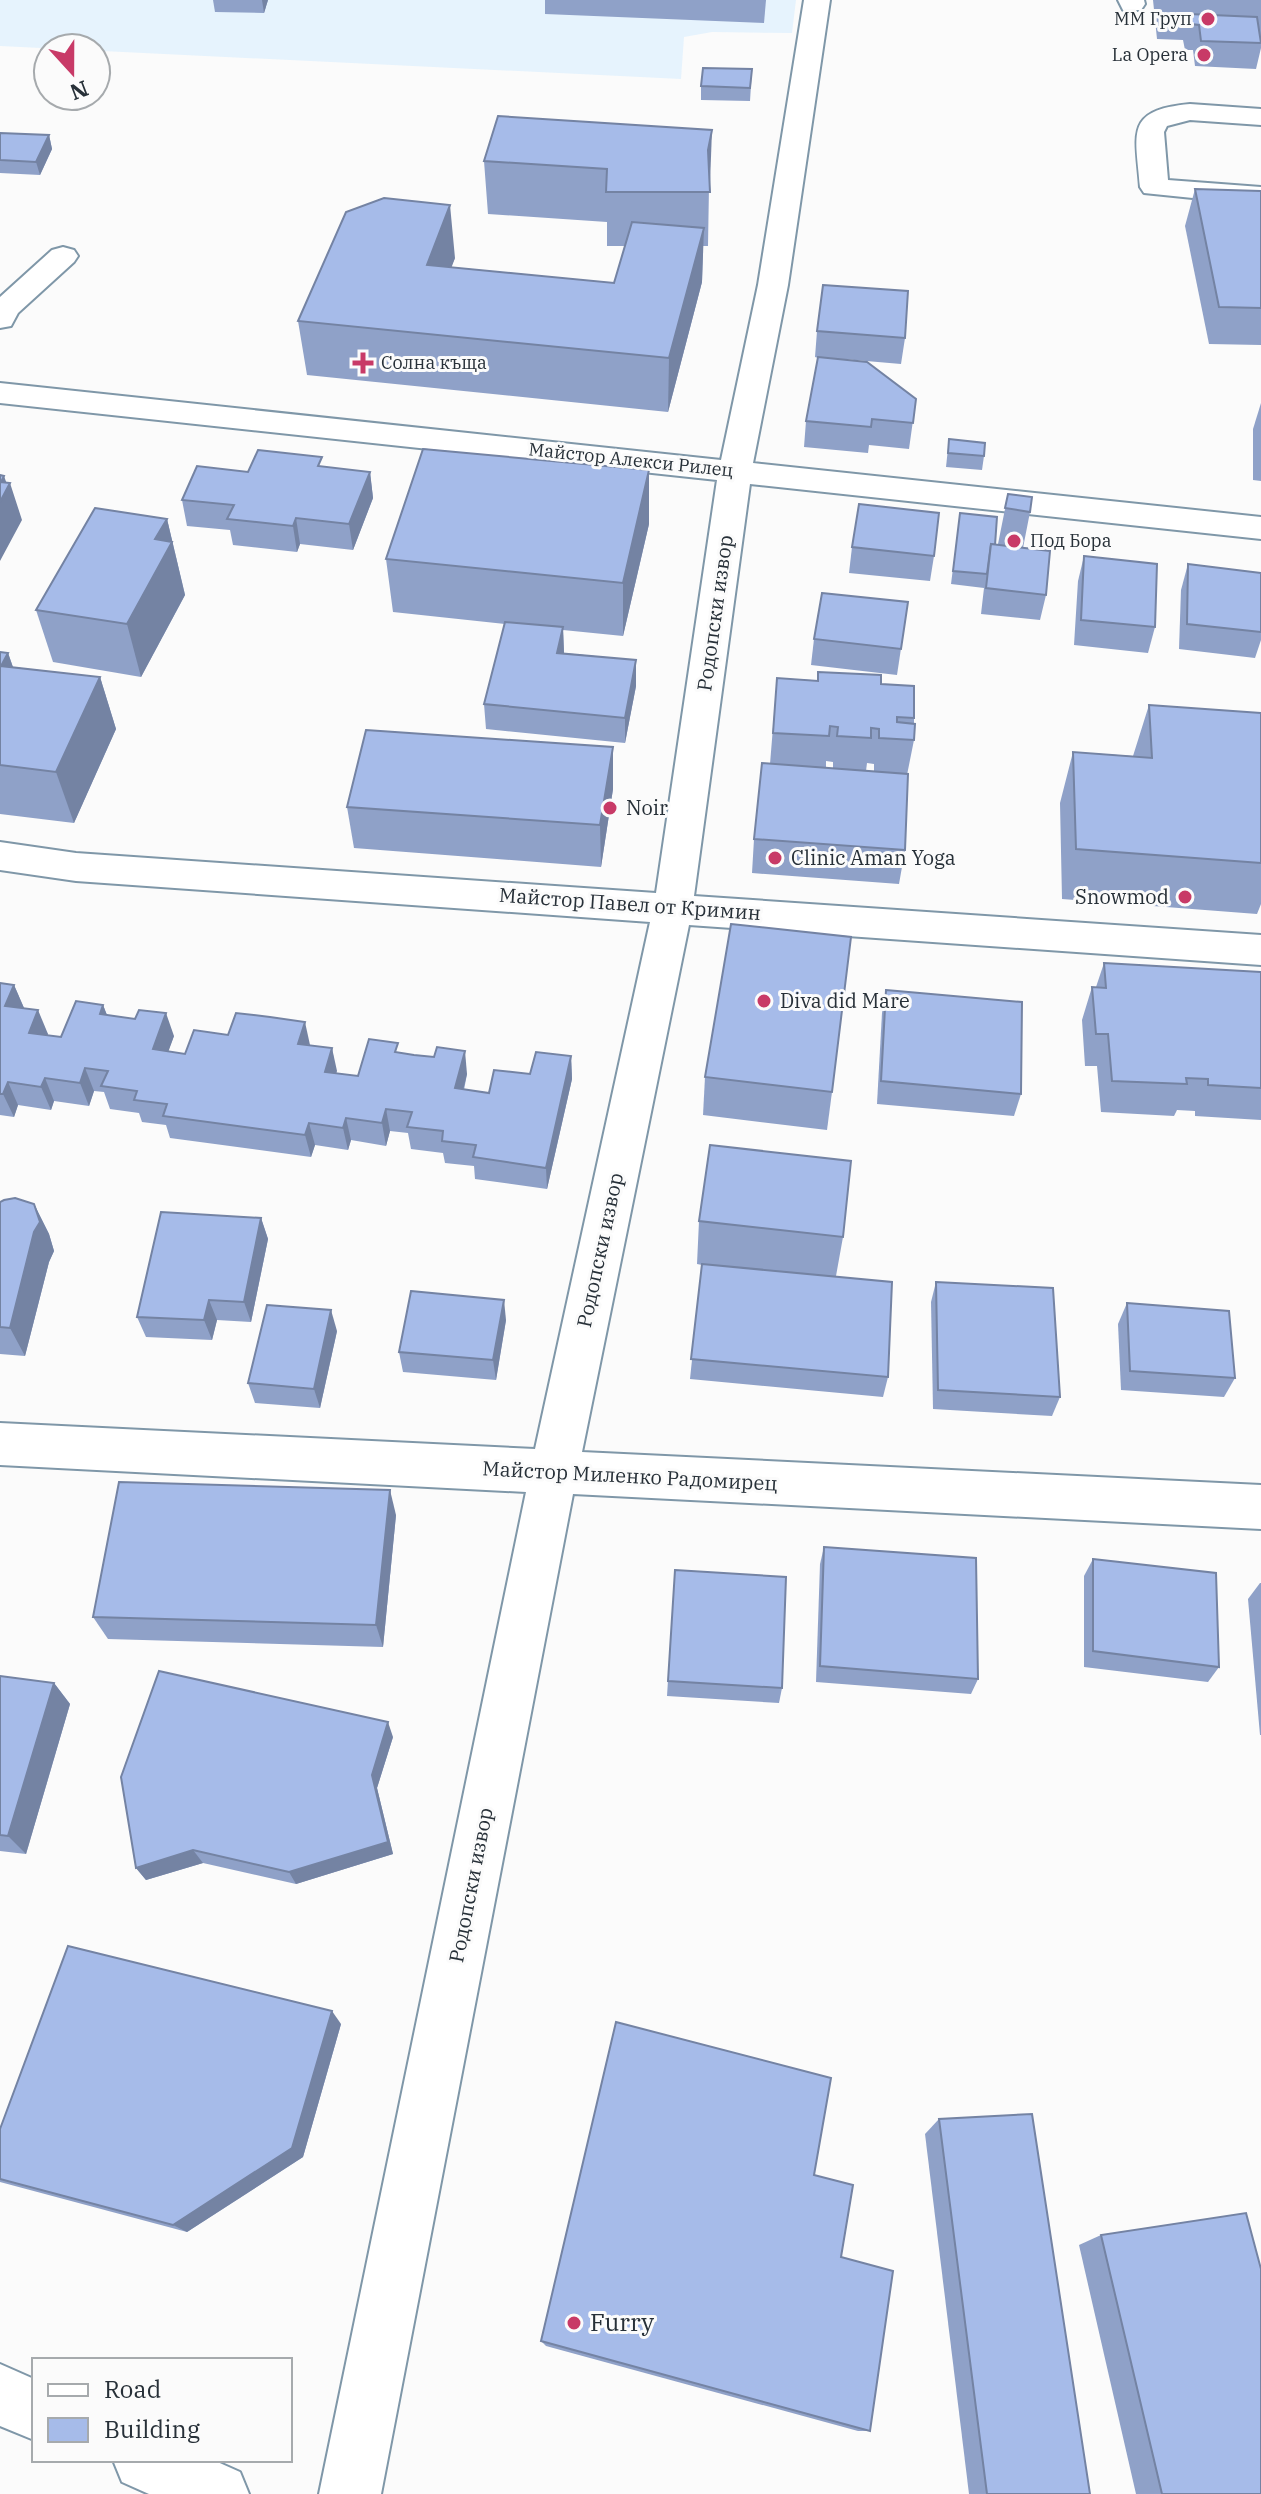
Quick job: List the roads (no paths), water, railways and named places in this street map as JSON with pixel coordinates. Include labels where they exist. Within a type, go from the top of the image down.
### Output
[{"type":"street","name":"Родопски извор","points":[[350,2494],[554,1471],[673,907],[735,472],[773,285],[817,0]]},
{"type":"street","points":[[1261,117],[1190,112],[1169,114],[1155,121],[1150,132],[1154,187],[1261,196]]},
{"type":"street","points":[[0,319],[5,309],[63,256]]},
{"type":"street","name":"Майстор Алекси Рилец","points":[[0,393],[1261,528]]},
{"type":"street","name":"Майстор Павел от Кримин","points":[[0,856],[76,867],[1261,950]]},
{"type":"street","name":"Майстор Миленко Радомирец","points":[[0,1444],[1261,1507]]},
{"type":"street","points":[[0,2394],[32,2409]]},
{"type":"street","points":[[148,2462],[218,2494]]},
{"type":"place","name":"ММ Груп","points":[[1208,19]]},
{"type":"place","name":"La Opera","points":[[1204,55]]},
{"type":"place","name":"Солна къща","points":[[363,363]]},
{"type":"place","name":"Под Бора","points":[[1014,541]]},
{"type":"place","name":"Noir","points":[[610,808]]},
{"type":"place","name":"Clinic Aman Yoga","points":[[775,858]]},
{"type":"place","name":"Snowmod","points":[[1185,897]]},
{"type":"place","name":"Diva did Mare","points":[[764,1001]]},
{"type":"place","name":"Furry","points":[[574,2323]]}]
